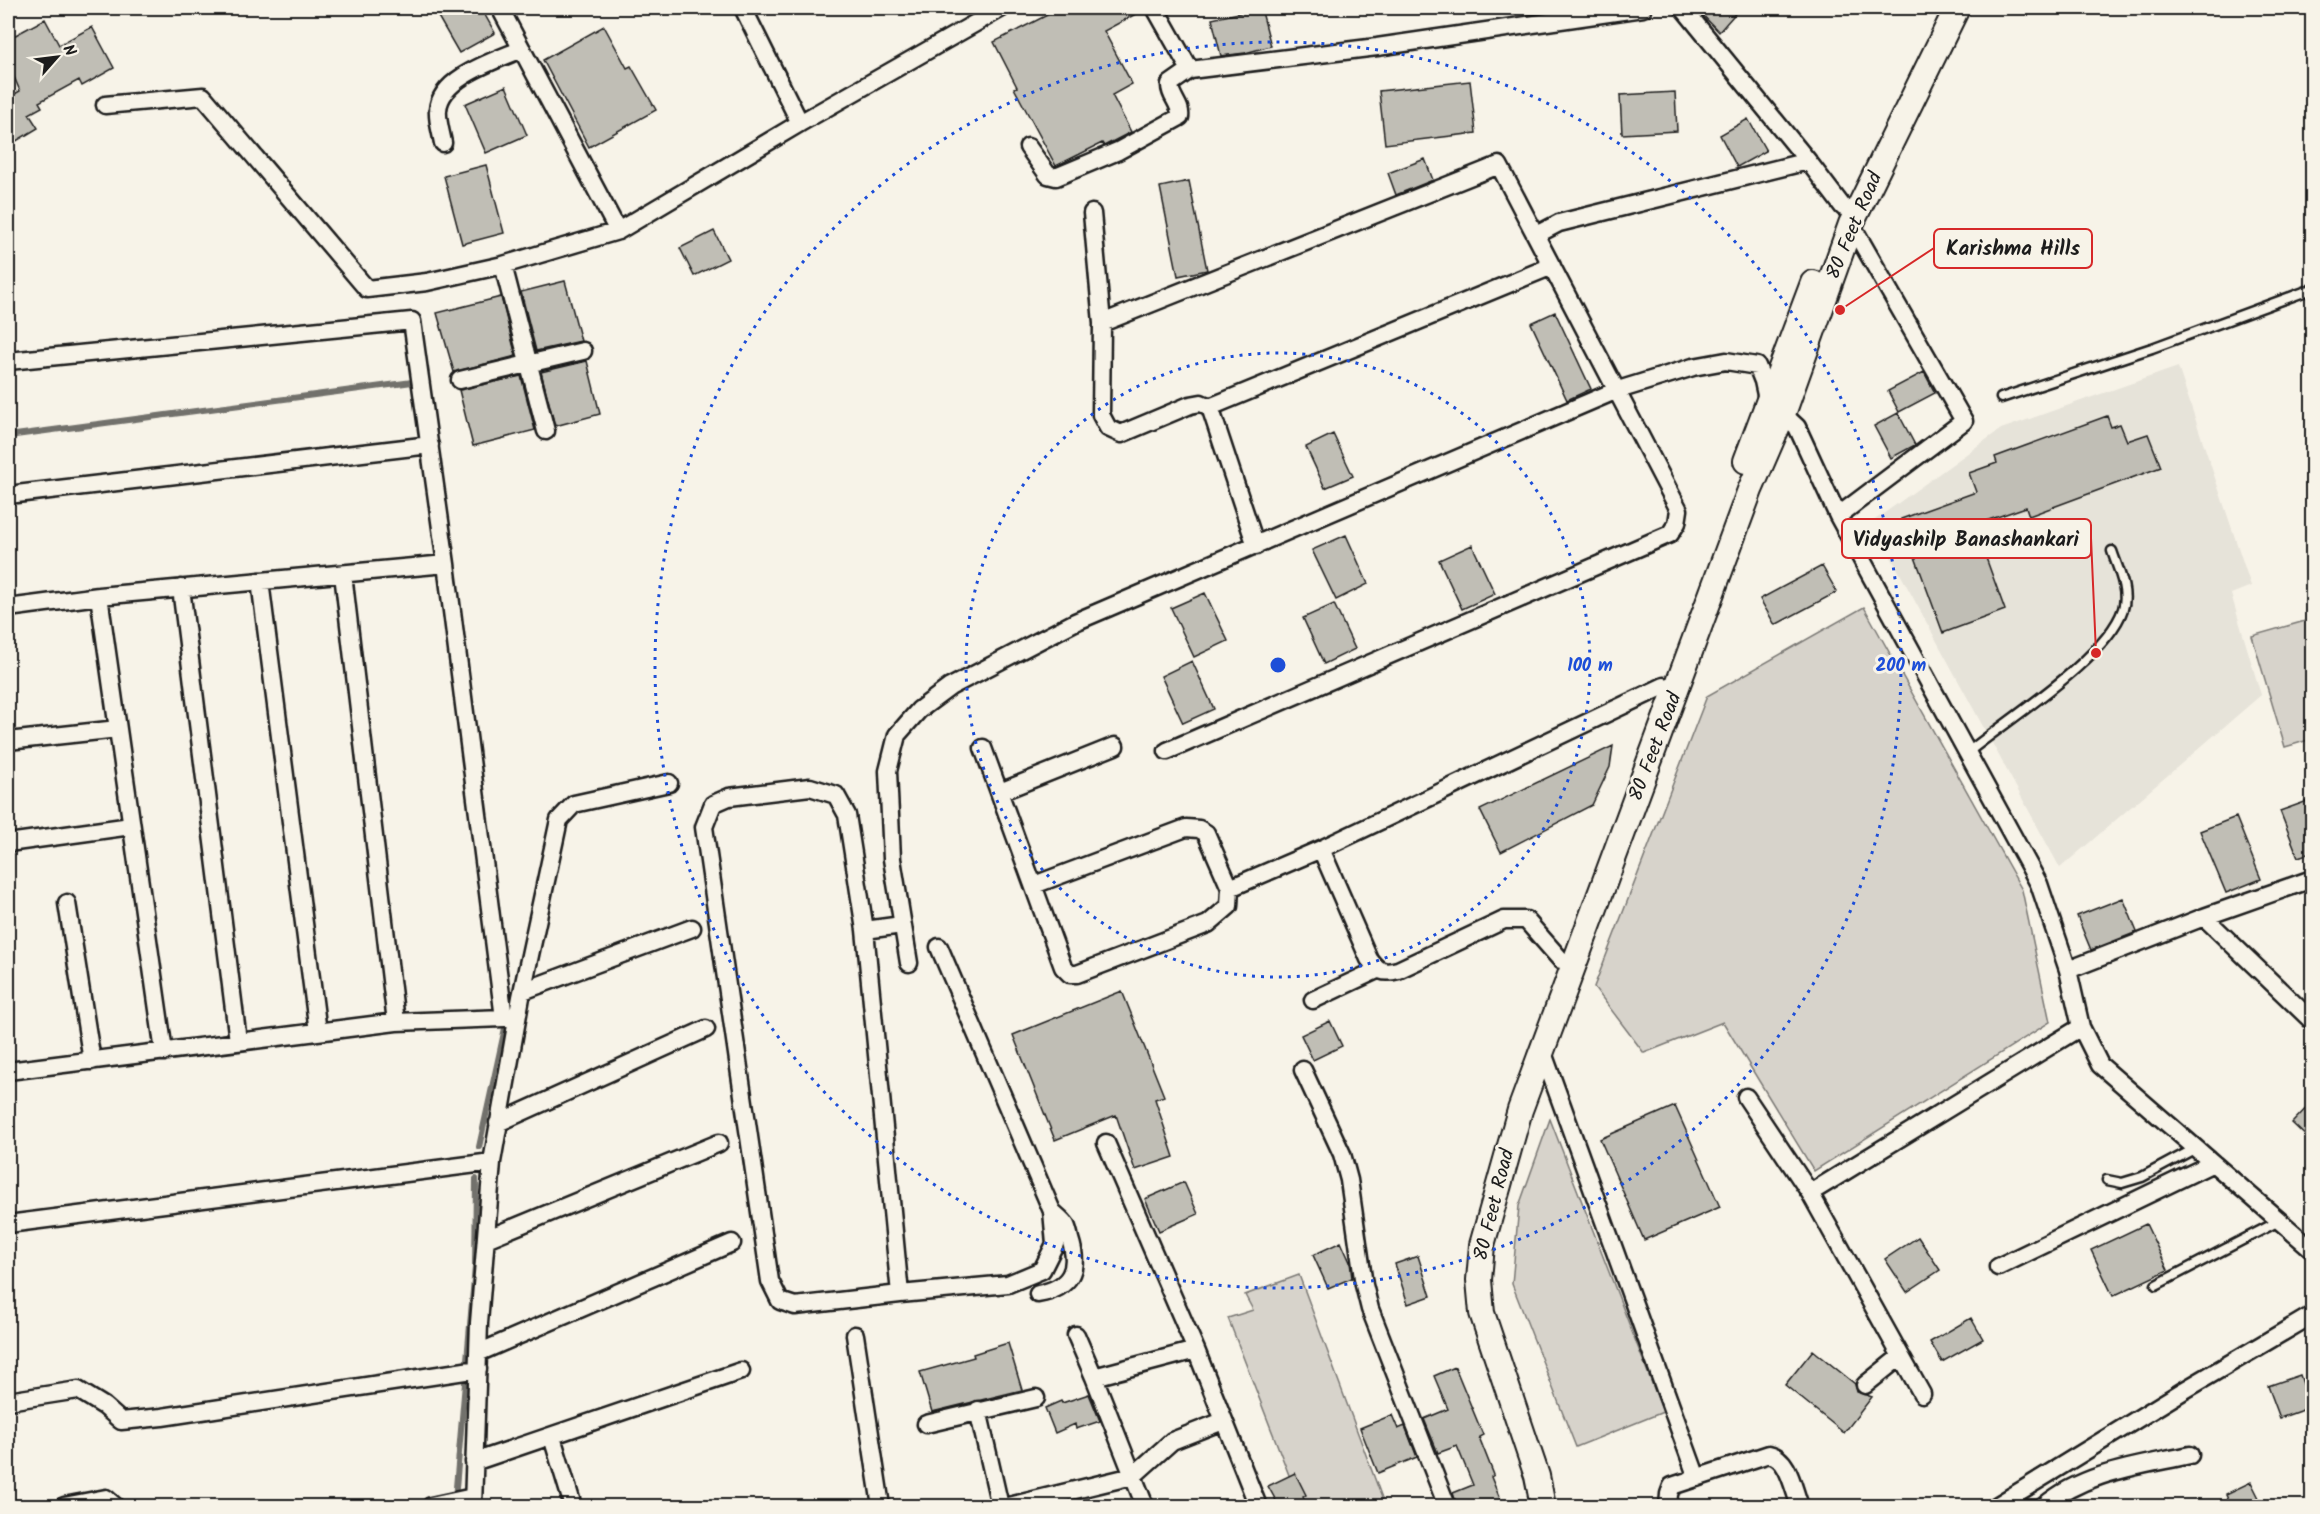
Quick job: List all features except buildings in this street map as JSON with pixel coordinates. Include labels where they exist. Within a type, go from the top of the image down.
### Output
[{"type":"main road","name":"80 Feet Road","points":[[1529,1506],[1516,1457],[1473,1332],[1466,1298],[1466,1261],[1473,1224],[1506,1106],[1664,686],[1775,409],[1847,215],[1940,8]]},
{"type":"main road","name":"80 Feet Road","points":[[1847,215],[1957,8]]},
{"type":"main road","name":"80 Feet Road","points":[[1543,1506],[1535,1468],[1486,1328],[1479,1280],[1485,1236],[1520,1110],[1750,490],[1775,409]]},
{"type":"street","points":[[500,8],[618,231]]},
{"type":"street","points":[[743,8],[800,123]]},
{"type":"street","points":[[105,105],[202,96],[367,289],[427,282],[503,265],[618,231],[800,123],[1002,8]]},
{"type":"street","points":[[1155,8],[1190,70]]},
{"type":"street","points":[[1028,147],[1048,175],[1056,177],[1118,151],[1180,117],[1181,111],[1169,89],[1170,84],[1190,70],[1377,47],[1643,8]]},
{"type":"street","points":[[1683,8],[1808,161],[1847,215],[1964,421],[1838,516]]},
{"type":"street","points":[[443,142],[438,109],[447,89],[466,74],[522,49]]},
{"type":"street","points":[[1536,235],[1559,223],[1808,161]]},
{"type":"street","points":[[1102,323],[1499,165],[1615,392],[1679,510],[1677,523],[1670,534],[1167,752]]},
{"type":"street","points":[[1092,213],[1102,323],[1101,415],[1108,428],[1121,434],[1190,405],[1201,403],[1210,407],[1552,266]]},
{"type":"street","points":[[503,265],[546,431]]},
{"type":"street","points":[[8,361],[412,321],[446,564],[504,1018],[396,1022],[8,1071]]},
{"type":"street","points":[[460,380],[583,351]]},
{"type":"street","points":[[909,963],[892,859],[888,771],[897,735],[919,710],[950,687],[1066,626],[1615,392],[1693,367],[1726,361],[1757,366],[1775,409],[1797,427],[1838,516],[2039,884],[2068,970],[2081,1027],[2100,1065],[2313,1249]]},
{"type":"street","points":[[1210,407],[1256,546]]},
{"type":"street","points":[[8,495],[430,445]]},
{"type":"street","points":[[8,608],[99,596],[446,564]]},
{"type":"street","points":[[343,574],[396,1022]]},
{"type":"street","points":[[260,581],[318,1032]]},
{"type":"street","points":[[181,588],[238,1041]]},
{"type":"street","points":[[99,596],[164,1052]]},
{"type":"street","points":[[1230,888],[1321,849],[1664,686]]},
{"type":"street","points":[[8,741],[118,729]]},
{"type":"street","points":[[1000,792],[1115,746]]},
{"type":"street","points":[[983,748],[1063,967],[1070,974],[1077,974],[1208,924],[1229,906],[1230,888],[1206,833],[1198,829],[1186,828],[1034,885]]},
{"type":"street","points":[[431,1506],[473,1502],[477,1364],[492,1162],[523,991],[559,820],[574,804],[669,783]]},
{"type":"street","points":[[900,1294],[865,930],[847,815],[836,795],[810,786],[729,797],[713,804],[704,827],[770,1281],[780,1301],[795,1305],[1008,1284],[1042,1269],[1055,1245],[1052,1211],[939,947]]},
{"type":"street","points":[[8,843],[132,826]]},
{"type":"street","points":[[1321,849],[1369,959],[1377,970]]},
{"type":"street","points":[[2068,970],[2204,917],[2313,879]]},
{"type":"street","points":[[67,903],[92,1061]]},
{"type":"street","points":[[2204,917],[2313,1021]]},
{"type":"street","points":[[1313,1000],[1377,970],[1388,972],[1398,970],[1504,920],[1526,920],[1561,960]]},
{"type":"street","points":[[865,930],[902,925]]},
{"type":"street","points":[[523,991],[692,928]]},
{"type":"street","points":[[1810,1193],[2081,1027]]},
{"type":"street","points":[[498,1123],[706,1029]]},
{"type":"street","points":[[1542,1050],[1697,1478]]},
{"type":"street","points":[[1303,1070],[1342,1154],[1364,1286],[1370,1309],[1447,1506]]},
{"type":"street","points":[[1746,1097],[1810,1193],[1922,1394]]},
{"type":"street","points":[[486,1239],[719,1143]]},
{"type":"street","points":[[1106,1143],[1196,1350],[1258,1506]]},
{"type":"street","points":[[8,1224],[492,1162]]},
{"type":"street","points":[[1998,1267],[2213,1163]]},
{"type":"street","points":[[1038,1294],[1065,1284],[1073,1272],[1075,1254],[1065,1224],[1052,1211]]},
{"type":"street","points":[[8,1401],[78,1390],[104,1406],[121,1421],[162,1418],[456,1371],[477,1364],[732,1243]]},
{"type":"street","points":[[1996,1506],[2182,1391],[2313,1315]]},
{"type":"street","points":[[855,1335],[881,1506]]},
{"type":"street","points":[[1076,1335],[1145,1506]]},
{"type":"street","points":[[1094,1377],[1196,1350]]},
{"type":"street","points":[[1865,1385],[1901,1356]]},
{"type":"street","points":[[474,1462],[741,1371]]},
{"type":"street","points":[[926,1424],[1036,1398]]},
{"type":"street","points":[[978,1410],[1000,1506]]},
{"type":"street","points":[[1016,1506],[1133,1476],[1172,1441],[1223,1421]]},
{"type":"street","points":[[552,1437],[573,1506]]},
{"type":"street","points":[[1668,1506],[1672,1486],[1769,1454],[1777,1455],[1783,1462],[1800,1506]]},
{"type":"street","points":[[2044,1506],[2072,1487],[2102,1475],[2190,1455]]},
{"type":"street","points":[[64,1506],[106,1498],[115,1506]]},
{"type":"lane","points":[[2001,398],[2152,348],[2313,289]]},
{"type":"lane","points":[[1967,753],[2043,695],[2104,640],[2123,610],[2125,595],[2112,551]]},
{"type":"lane","points":[[2107,1180],[2122,1183],[2142,1177],[2196,1148]]},
{"type":"lane","points":[[2156,1285],[2279,1221]]},
{"type":"shaded area","points":[[2178,367],[2251,586],[2231,594],[2261,695],[2060,868],[1872,522],[2001,429]]},
{"type":"shaded area","points":[[1864,607],[2022,890],[2050,1022],[1814,1171],[1723,1022],[1644,1053],[1594,987],[1707,696]]},
{"type":"shaded area","points":[[2312,619],[2312,739],[2285,747],[2252,636]]},
{"type":"shaded area","points":[[1550,1119],[1663,1412],[1576,1447],[1512,1284],[1519,1206]]},
{"type":"shaded area","points":[[1299,1275],[1385,1506],[1301,1506],[1228,1318],[1253,1310],[1245,1295]]},
{"type":"waterway","points":[[8,436],[420,381]]},
{"type":"waterway","points":[[479,1147],[507,1019]]},
{"type":"waterway","points":[[455,1499],[475,1267],[476,1179]]},
{"type":"place","name":"Karishma Hills","points":[[1840,310]]},
{"type":"place","name":"Vidyashilp Banashankari","points":[[2096,653]]}]
